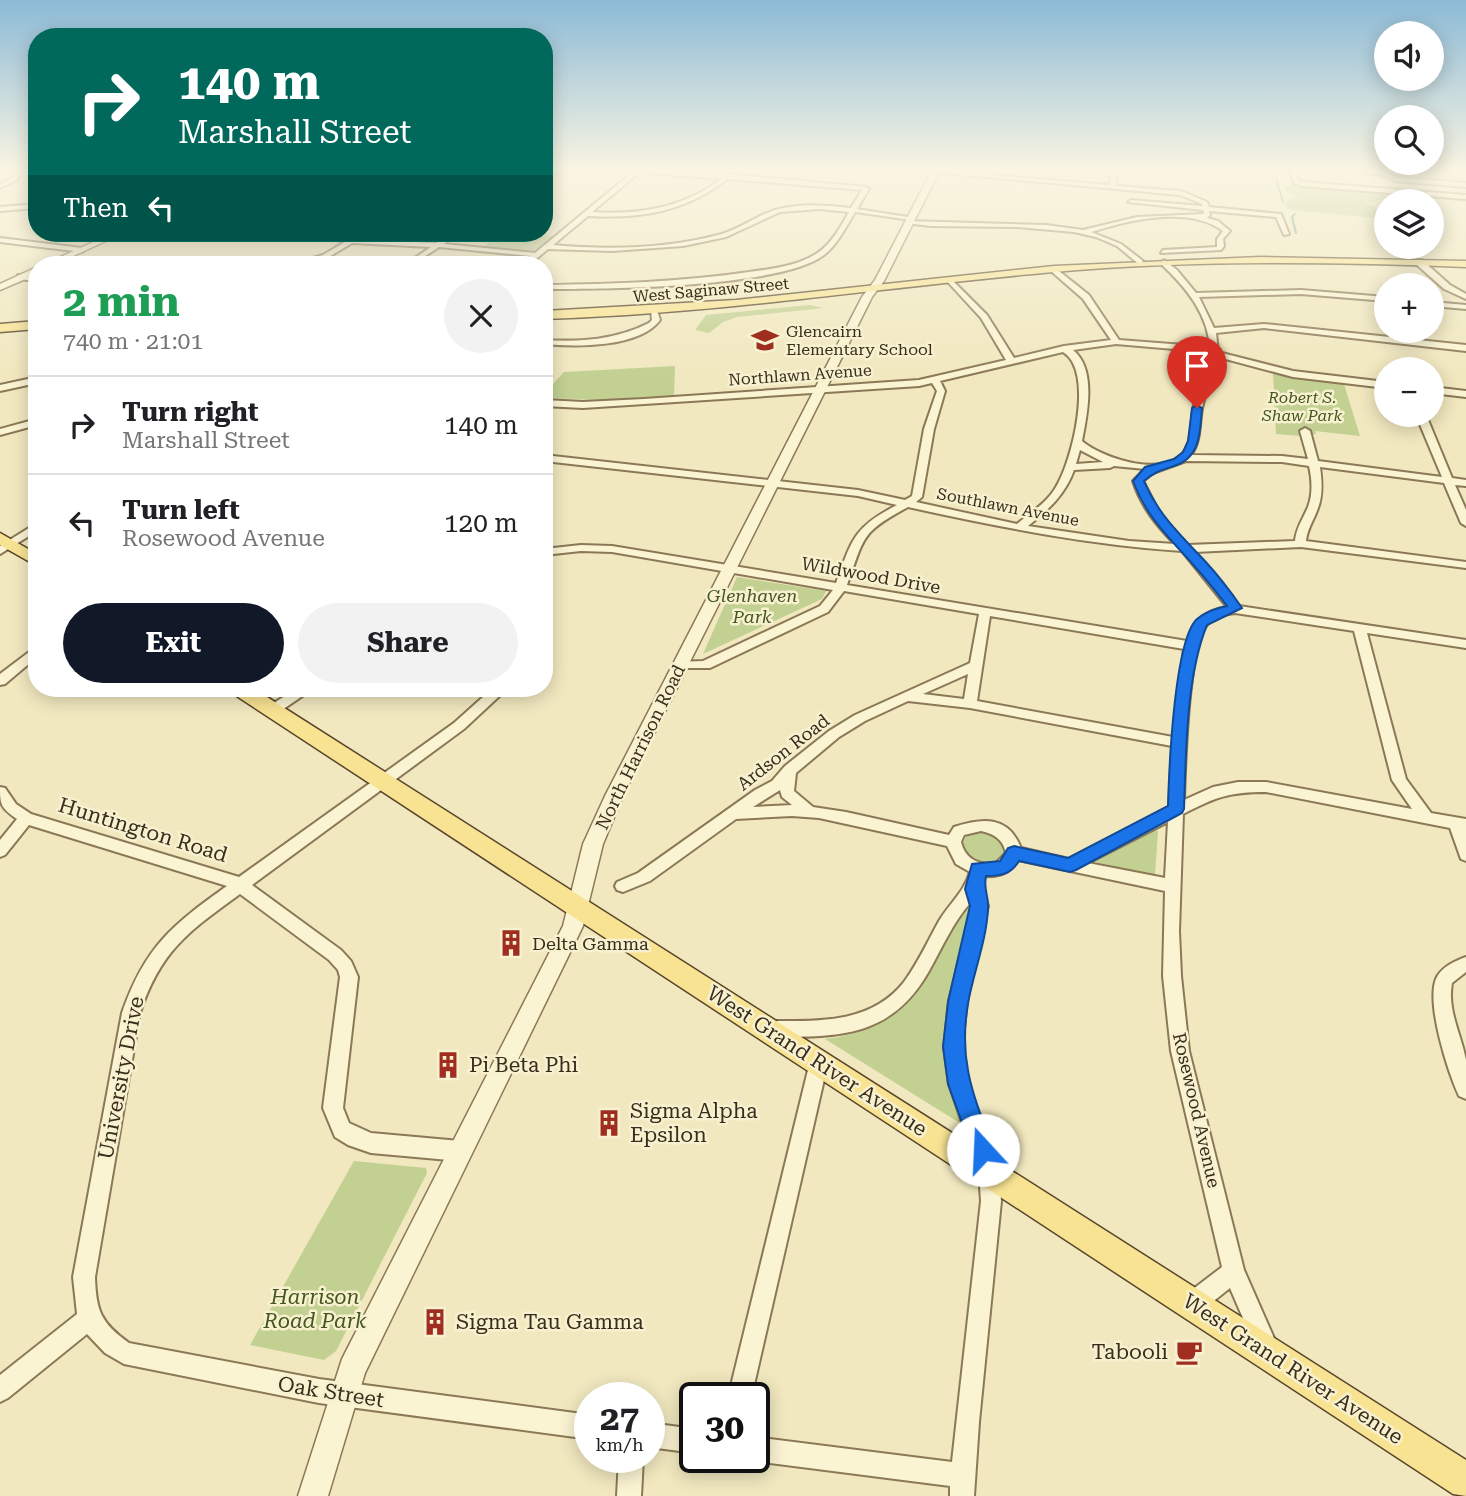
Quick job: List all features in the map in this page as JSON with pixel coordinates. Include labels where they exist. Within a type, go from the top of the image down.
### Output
[{"type":"main road","name":"West Saginaw Street","points":[[553,316],[654,312],[1054,269],[1140,263],[1164,257],[1466,264]]},
{"type":"main road","points":[[0,328],[28,326]]},
{"type":"main road","points":[[3,544],[28,556]]},
{"type":"main road","name":"West Grand River Avenue","points":[[254,697],[1466,1480]]},
{"type":"street","points":[[547,247],[605,248],[712,238]]},
{"type":"street","points":[[553,287],[685,280],[793,267],[822,254],[834,238]]},
{"type":"street","name":"North Harrison Road","points":[[313,1496],[352,1369],[573,926],[599,827],[821,388],[901,238]]},
{"type":"street","points":[[1098,238],[1119,245],[1140,263]]},
{"type":"street","points":[[1183,458],[1194,441],[1197,408],[1214,361],[1214,352],[1211,331],[1194,295],[1164,257],[1221,248],[1221,238]]},
{"type":"street","points":[[0,240],[82,250]]},
{"type":"street","points":[[68,256],[99,242]]},
{"type":"street","points":[[327,256],[349,242]]},
{"type":"street","points":[[373,242],[438,245],[537,255],[553,242]]},
{"type":"street","points":[[421,256],[442,242]]},
{"type":"street","points":[[1419,262],[1447,287],[1466,297]]},
{"type":"street","points":[[1054,269],[1086,297],[1116,342]]},
{"type":"street","points":[[0,287],[28,274]]},
{"type":"street","points":[[21,277],[28,278]]},
{"type":"street","points":[[950,280],[980,311],[1011,361]]},
{"type":"street","points":[[1194,295],[1301,292],[1374,298]]},
{"type":"street","points":[[1444,305],[1466,307]]},
{"type":"street","points":[[553,342],[585,344],[619,338],[652,325],[656,320],[654,312]]},
{"type":"street","points":[[1211,331],[1264,326],[1466,348]]},
{"type":"street","name":"Northlawn Avenue","points":[[553,403],[619,404],[936,381],[1064,349],[1116,342],[1166,344],[1214,352],[1293,374],[1374,384]]},
{"type":"street","points":[[1019,528],[1056,496],[1070,467],[1083,406],[1081,372],[1077,358],[1064,349]]},
{"type":"street","points":[[681,665],[705,665],[824,608],[836,598],[861,535],[875,521],[918,494],[929,429],[941,391],[936,381]]},
{"type":"street","points":[[0,388],[28,382]]},
{"type":"street","points":[[1444,391],[1466,394]]},
{"type":"street","points":[[0,432],[28,424]]},
{"type":"street","points":[[1426,427],[1466,523]]},
{"type":"street","points":[[1301,544],[1300,534],[1315,505],[1317,492],[1314,462],[1305,431]]},
{"type":"street","points":[[1076,442],[1138,481],[1168,532],[1201,565],[1236,608],[1466,644]]},
{"type":"street","points":[[1138,481],[1145,472],[1183,458],[1250,457],[1314,462],[1466,483]]},
{"type":"street","name":"Southlawn Avenue","points":[[553,459],[858,493],[1019,528],[1093,540],[1184,548],[1301,544],[1466,565]]},
{"type":"street","points":[[1070,467],[1158,466]]},
{"type":"street","points":[[3,544],[28,531]]},
{"type":"street","name":"Wildwood Drive","points":[[553,552],[597,548],[1191,646]]},
{"type":"street","name":"Rosewood Avenue","points":[[1236,608],[1219,612],[1201,623],[1191,646],[1179,743],[1172,886],[1172,976],[1180,1051],[1234,1270],[1269,1353]]},
{"type":"street","points":[[970,704],[985,612]]},
{"type":"street","points":[[1359,626],[1396,771],[1405,791],[1426,817]]},
{"type":"street","points":[[0,681],[28,658]]},
{"type":"street","name":"Ardson Road","points":[[623,886],[643,877],[788,776],[790,770],[834,734],[860,718],[976,664]]},
{"type":"street","points":[[274,709],[293,697]]},
{"type":"street","name":"University Drive","points":[[88,1319],[84,1277],[131,1013],[142,977],[164,945],[178,932],[477,712],[492,697]]},
{"type":"street","points":[[905,697],[970,704],[1179,743]]},
{"type":"street","points":[[788,776],[788,793],[795,802],[807,809]]},
{"type":"street","points":[[1070,865],[1176,809],[1213,792],[1238,787],[1266,787],[1461,825],[1466,855]]},
{"type":"street","name":"Huntington Road","points":[[0,792],[11,808],[26,818],[226,878],[241,886],[335,955],[345,966],[349,977],[334,1108],[342,1129],[355,1138],[371,1143],[460,1151]]},
{"type":"street","points":[[733,815],[762,809],[807,809],[953,842]]},
{"type":"street","points":[[0,851],[26,818]]},
{"type":"street","points":[[981,825],[1005,834],[1014,846],[1014,853],[1006,866],[979,869],[959,858],[953,842],[959,831],[981,825]]},
{"type":"street","points":[[1014,853],[1172,886]]},
{"type":"street","points":[[770,1452],[962,1486],[991,1201],[989,1172],[954,1066],[958,1002],[980,906],[974,889],[979,869]]},
{"type":"street","points":[[768,1029],[841,1027],[869,1019],[883,1011],[909,988],[960,900],[974,889]]},
{"type":"street","points":[[1466,964],[1447,978],[1442,988],[1444,1008],[1466,1090]]},
{"type":"street","points":[[743,1382],[819,1062]]},
{"type":"street","points":[[1192,1304],[1234,1270]]},
{"type":"street","points":[[0,1390],[88,1319]]},
{"type":"street","name":"Oak Street","points":[[88,1319],[103,1338],[124,1353],[237,1377],[343,1394],[574,1425]]},
{"type":"street","points":[[629,1496],[630,1473]]},
{"type":"green space","points":[[490,242],[548,242],[534,253],[482,248]]},
{"type":"green space","points":[[810,305],[824,308],[737,317],[723,322],[709,333],[695,330],[706,315]]},
{"type":"green space","points":[[675,366],[674,396],[598,400],[553,398],[553,384],[564,372]]},
{"type":"green space","name":"Robert S. Shaw Park","points":[[1273,373],[1344,384],[1360,436],[1315,431],[1316,434],[1301,436],[1276,434]]},
{"type":"green space","name":"Glenhaven Park","points":[[737,577],[826,591],[822,599],[703,654]]},
{"type":"green space","points":[[1153,829],[1158,831],[1155,876],[1095,862]]},
{"type":"green space","points":[[982,831],[999,838],[1005,847],[1001,858],[980,862],[965,851],[963,843],[967,835]]},
{"type":"green space","points":[[968,904],[971,906],[950,989],[945,1042],[952,1096],[963,1125],[825,1039],[856,1033],[880,1023],[900,1009],[928,974]]},
{"type":"green space","name":"Harrison Road Park","points":[[354,1161],[426,1168],[427,1173],[336,1351],[324,1360],[250,1345]]},
{"type":"place","name":"Glencairn Elementary School","points":[[765,340]]},
{"type":"place","name":"Delta Gamma","points":[[511,943]]},
{"type":"place","name":"Pi Beta Phi","points":[[448,1065]]},
{"type":"place","name":"Sigma Alpha Epsilon","points":[[609,1123]]},
{"type":"place","name":"Sigma Tau Gamma","points":[[435,1322]]},
{"type":"place","name":"Tabooli","points":[[1189,1352]]},
{"type":"route","points":[[983,1150],[958,1084],[953,1047],[958,1002],[980,906],[974,889],[979,869],[1006,866],[1014,853],[1070,865],[1176,809],[1179,743],[1191,646],[1201,623],[1219,612],[1236,608],[1193,556],[1168,532],[1146,499],[1138,481],[1149,470],[1178,461],[1188,453],[1194,441],[1197,408]]}]
